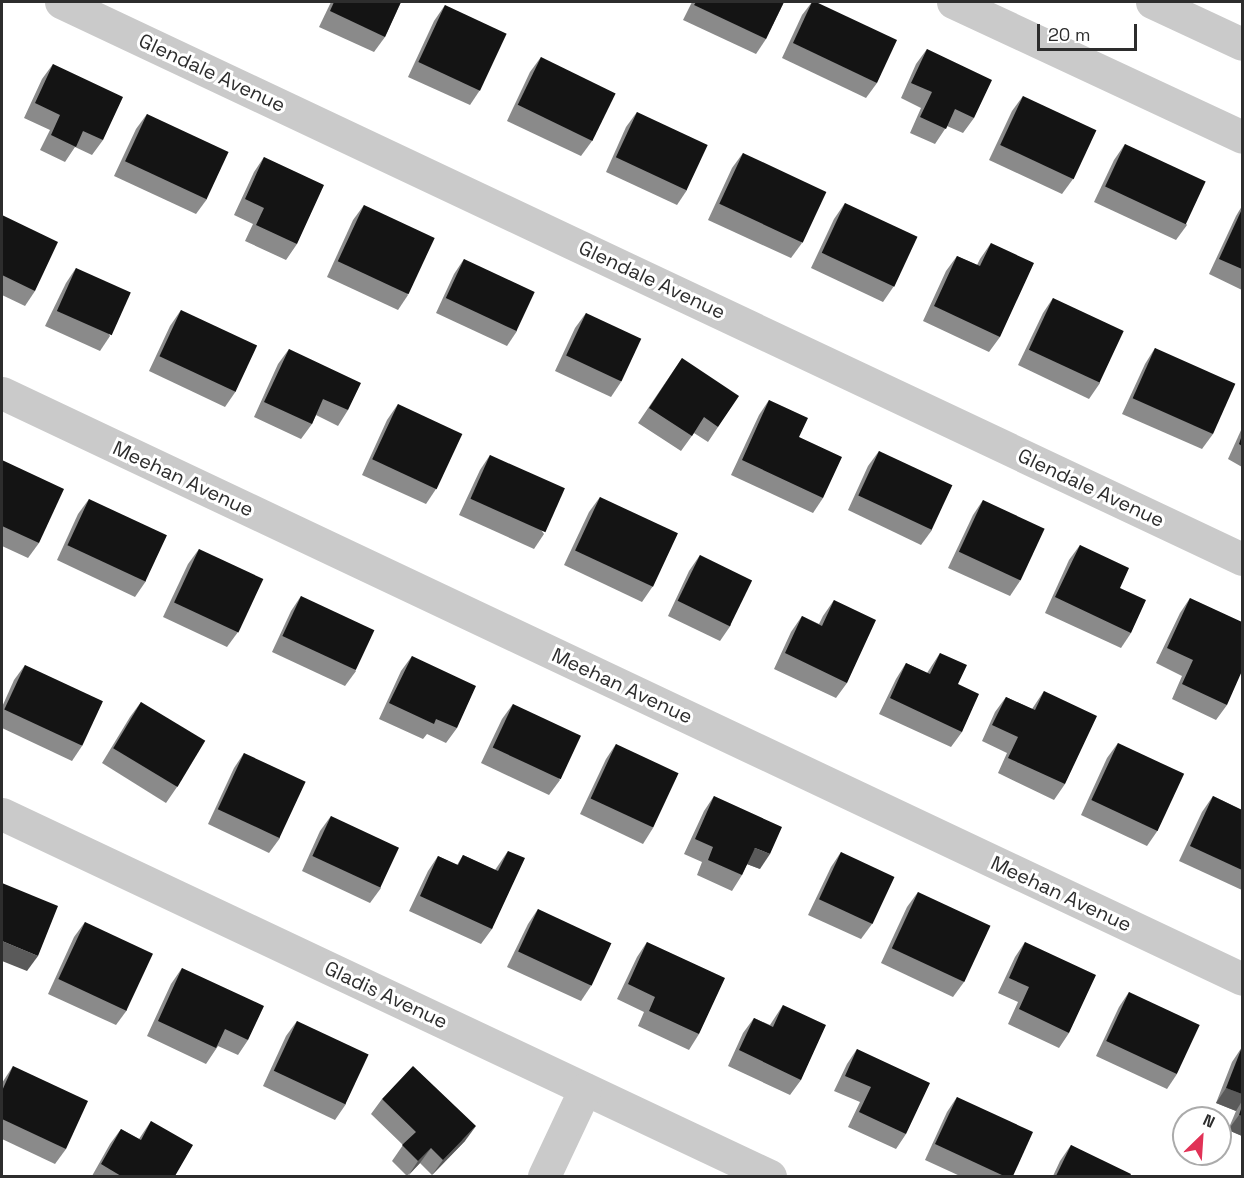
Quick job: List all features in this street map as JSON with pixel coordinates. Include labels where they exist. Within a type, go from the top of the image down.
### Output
[{"type":"street","name":"Glendale Avenue","points":[[61,2],[1242,559]]},
{"type":"street","points":[[953,2],[1242,137]]},
{"type":"street","points":[[1152,2],[1242,44]]},
{"type":"street","name":"Meehan Avenue","points":[[2,393],[1242,979]]},
{"type":"street","name":"Gladis Avenue","points":[[2,814],[770,1176]]},
{"type":"street","points":[[544,1176],[585,1089]]},
{"type":"building","points":[[334,2],[401,2],[385,37],[330,11]]},
{"type":"building","points":[[696,2],[784,2],[766,39],[694,5]]},
{"type":"building","points":[[812,2],[897,40],[877,83],[793,43]]},
{"type":"building","points":[[445,5],[507,34],[480,91],[418,62]]},
{"type":"building","points":[[927,49],[992,80],[974,118],[955,109],[946,129],[920,117],[932,92],[911,83]]},
{"type":"building","points":[[541,57],[616,93],[592,141],[518,105]]},
{"type":"building","points":[[53,64],[123,97],[103,140],[83,131],[76,147],[51,135],[60,115],[35,103]]},
{"type":"building","points":[[1023,96],[1096,130],[1074,179],[1000,145]]},
{"type":"building","points":[[637,112],[708,145],[687,190],[616,157]]},
{"type":"building","points":[[147,114],[229,152],[207,199],[125,161]]},
{"type":"building","points":[[1125,144],[1206,182],[1186,224],[1105,187]]},
{"type":"building","points":[[743,153],[826,192],[803,243],[719,204]]},
{"type":"building","points":[[264,157],[324,185],[297,244],[256,225],[264,208],[245,199]]},
{"type":"building","points":[[845,203],[918,237],[894,287],[822,253]]},
{"type":"building","points":[[364,205],[435,238],[408,294],[338,261]]},
{"type":"building","points":[[1242,209],[1242,269],[1219,259]]},
{"type":"building","points":[[2,215],[58,242],[35,291],[2,275]]},
{"type":"building","points":[[991,243],[1034,263],[1000,337],[934,306],[957,256],[980,266]]},
{"type":"building","points":[[464,259],[535,292],[517,331],[446,298]]},
{"type":"building","points":[[76,268],[131,292],[112,335],[57,311]]},
{"type":"building","points":[[1053,298],[1124,331],[1100,383],[1029,350]]},
{"type":"building","points":[[181,310],[257,345],[236,392],[159,356]]},
{"type":"building","points":[[586,313],[641,339],[621,381],[566,356]]},
{"type":"building","points":[[1155,348],[1235,384],[1213,434],[1133,398]]},
{"type":"building","points":[[289,349],[361,383],[348,410],[323,399],[312,424],[264,402]]},
{"type":"building","points":[[682,358],[739,396],[718,427],[704,417],[692,436],[649,408]]},
{"type":"building","points":[[769,400],[808,418],[799,437],[842,457],[823,498],[742,460]]},
{"type":"building","points":[[398,404],[462,434],[437,489],[372,459]]},
{"type":"building","points":[[879,451],[952,485],[932,530],[858,495]]},
{"type":"building","points":[[490,455],[565,488],[545,532],[470,499]]},
{"type":"building","points":[[2,460],[64,489],[39,543],[2,526]]},
{"type":"building","points":[[600,497],[678,533],[653,587],[575,550]]},
{"type":"building","points":[[89,499],[167,535],[145,582],[67,545]]},
{"type":"building","points":[[983,500],[1045,529],[1021,580],[959,552]]},
{"type":"building","points":[[1080,545],[1129,568],[1120,588],[1146,600],[1131,633],[1055,597]]},
{"type":"building","points":[[199,549],[263,579],[238,632],[174,602]]},
{"type":"building","points":[[700,555],[752,580],[730,626],[678,601]]},
{"type":"building","points":[[301,596],[374,630],[356,670],[282,636]]},
{"type":"building","points":[[1190,598],[1242,622],[1242,671],[1227,705],[1182,684],[1193,660],[1167,648]]},
{"type":"building","points":[[834,600],[876,620],[847,683],[785,653],[802,616],[822,626]]},
{"type":"building","points":[[940,653],[967,665],[958,684],[979,694],[962,732],[890,698],[906,663],[930,674]]},
{"type":"building","points":[[412,656],[476,686],[457,728],[436,719],[434,724],[389,703]]},
{"type":"building","points":[[25,665],[103,701],[82,746],[4,709]]},
{"type":"building","points":[[1044,691],[1097,716],[1065,784],[1008,758],[1018,737],[992,725],[1006,697],[1035,710]]},
{"type":"building","points":[[141,702],[205,741],[177,787],[113,748]]},
{"type":"building","points":[[513,704],[581,736],[561,779],[493,748]]},
{"type":"building","points":[[1118,743],[1184,774],[1158,831],[1091,800]]},
{"type":"building","points":[[616,744],[679,773],[653,828],[591,798]]},
{"type":"building","points":[[244,753],[306,782],[279,838],[218,809]]},
{"type":"building","points":[[714,796],[782,827],[770,854],[755,848],[742,875],[708,860],[713,847],[695,839]]},
{"type":"building","points":[[1213,796],[1242,810],[1242,870],[1190,846]]},
{"type":"building","points":[[331,816],[399,848],[380,888],[312,856]]},
{"type":"building","points":[[508,851],[525,858],[492,929],[420,896],[438,856],[458,865],[463,855],[498,871]]},
{"type":"building","points":[[841,852],[894,877],[872,924],[819,899]]},
{"type":"building","points":[[2,883],[58,906],[38,956],[2,941]]},
{"type":"building","points":[[918,892],[991,926],[964,982],[892,948]]},
{"type":"building","points":[[538,909],[611,943],[592,986],[518,952]]},
{"type":"building","points":[[85,922],[153,954],[126,1011],[58,979]]},
{"type":"building","points":[[647,942],[725,978],[699,1034],[649,1011],[655,997],[628,984]]},
{"type":"building","points":[[1025,942],[1096,975],[1069,1033],[1019,1009],[1029,987],[1009,978]]},
{"type":"building","points":[[182,968],[264,1006],[248,1040],[225,1029],[216,1048],[158,1021]]},
{"type":"building","points":[[1129,992],[1200,1025],[1177,1074],[1106,1041]]},
{"type":"building","points":[[783,1005],[826,1025],[801,1080],[739,1050],[754,1018],[773,1027]]},
{"type":"building","points":[[297,1021],[369,1054],[345,1104],[274,1071]]},
{"type":"building","points":[[1242,1047],[1242,1094],[1226,1088]]},
{"type":"building","points":[[857,1049],[930,1083],[906,1134],[859,1112],[871,1087],[845,1076]]},
{"type":"building","points":[[13,1066],[88,1101],[66,1149],[2,1119],[2,1091]]},
{"type":"building","points":[[413,1066],[476,1126],[443,1160],[431,1148],[418,1161],[402,1145],[416,1132],[382,1099]]},
{"type":"building","points":[[957,1097],[1033,1132],[1013,1176],[1004,1176],[935,1144]]},
{"type":"building","points":[[151,1121],[193,1145],[175,1176],[121,1176],[101,1164],[121,1129],[141,1140]]},
{"type":"building","points":[[1071,1145],[1131,1174],[1130,1176],[1056,1176]]}]
